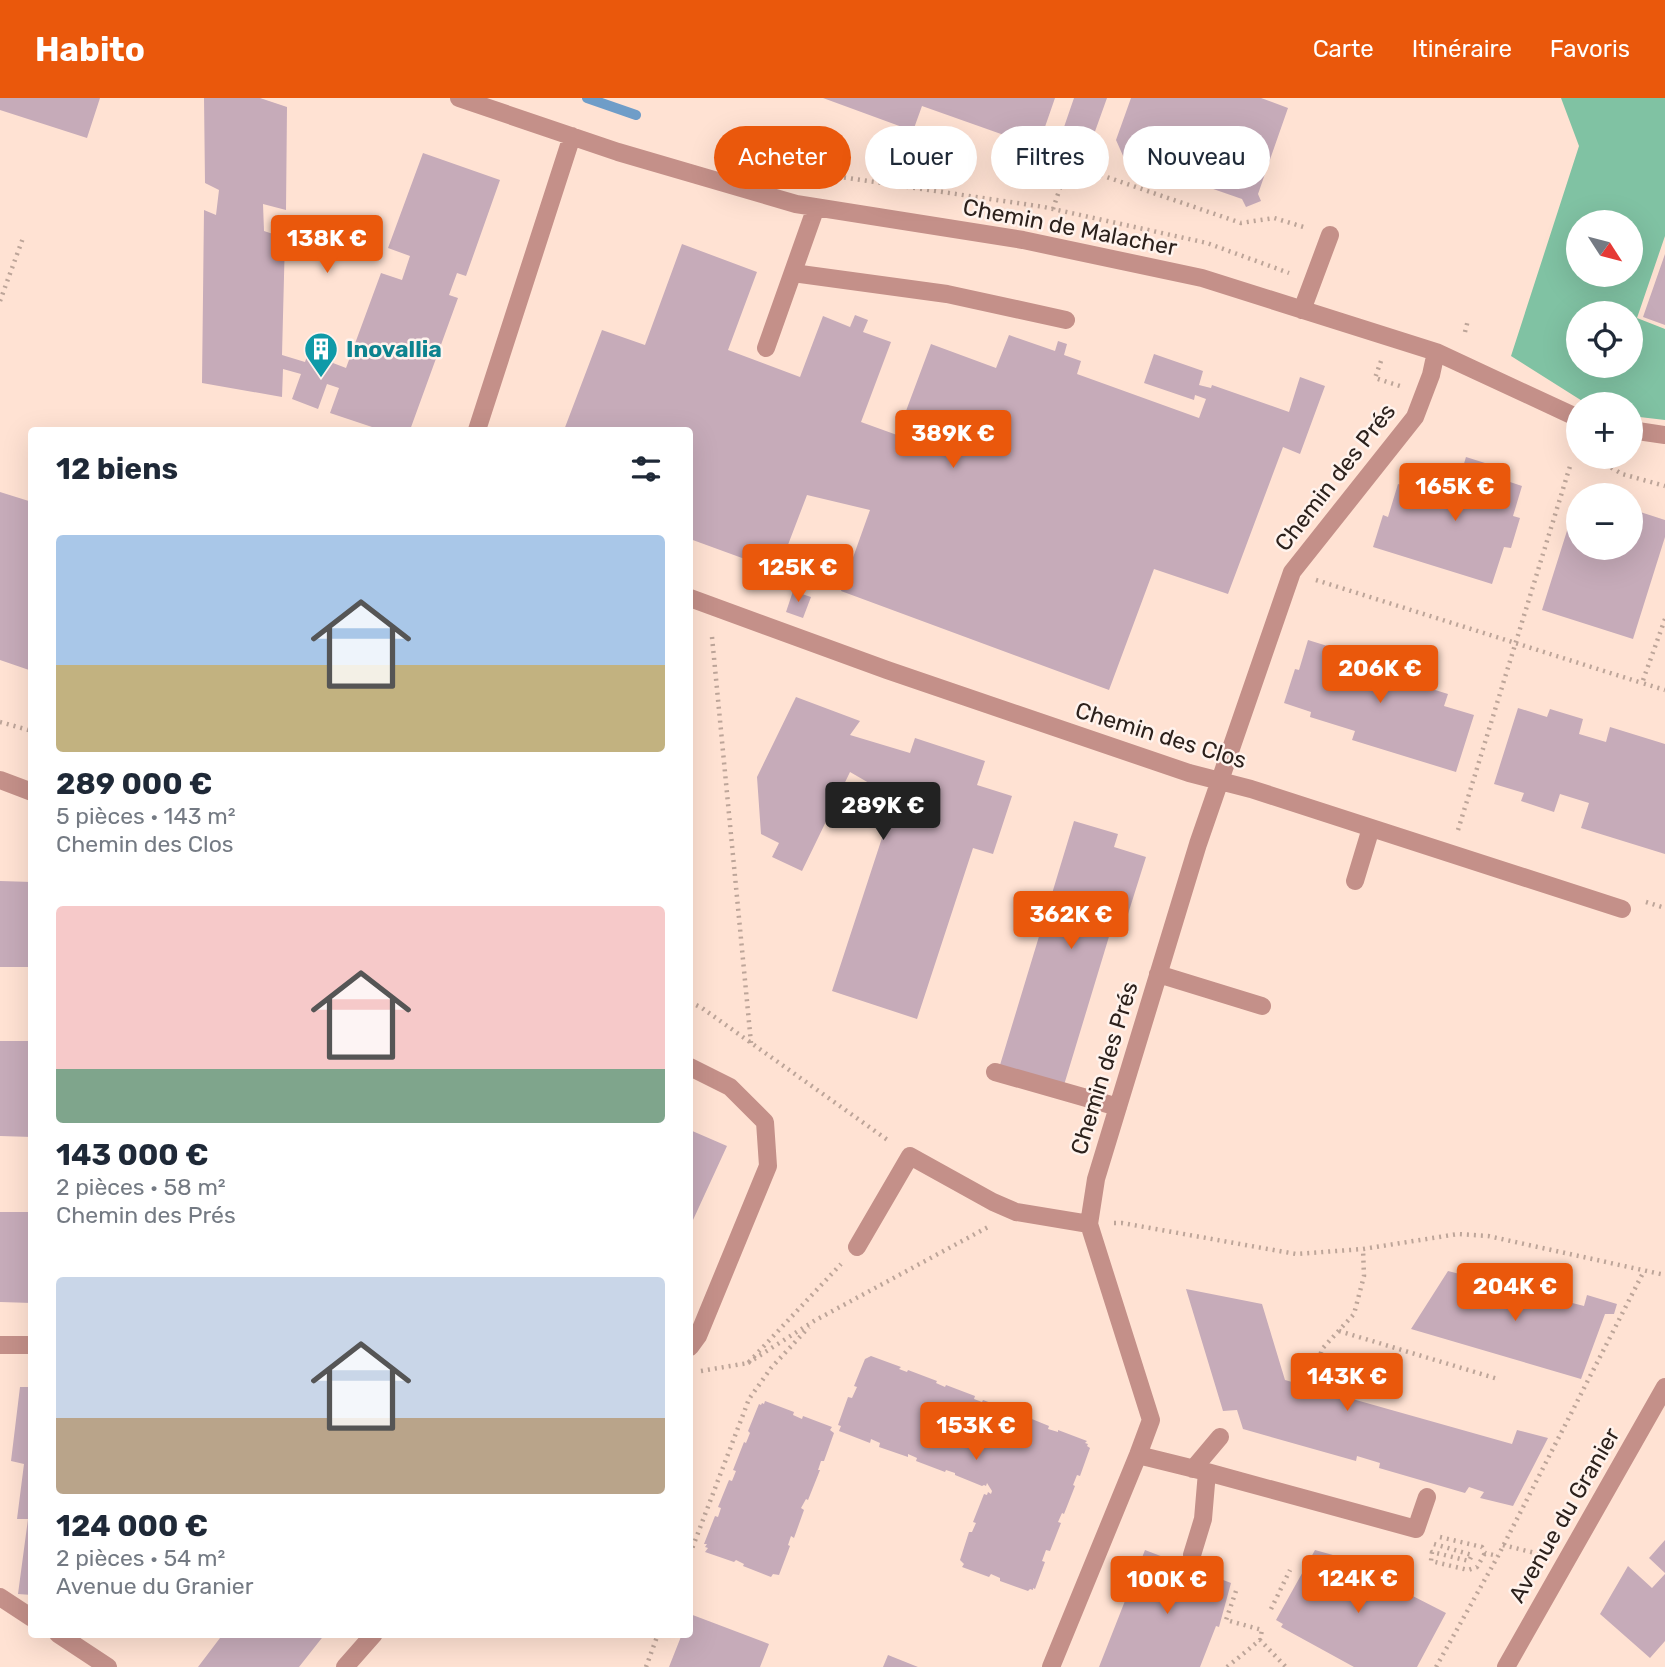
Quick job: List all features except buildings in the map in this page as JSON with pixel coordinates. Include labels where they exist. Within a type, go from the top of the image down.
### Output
[{"type":"street","name":"Chemin de Malacher","points":[[459,98],[618,152],[796,204],[1023,240],[1202,278],[1436,352],[1566,412]]},
{"type":"street","points":[[478,427],[572,136]]},
{"type":"street","points":[[766,348],[816,207]]},
{"type":"street","points":[[1302,310],[1330,235]]},
{"type":"street","points":[[793,274],[947,294],[1066,320]]},
{"type":"street","name":"Chemin des Prés","points":[[1051,1667],[1151,1420],[1089,1224],[1096,1179],[1198,844],[1292,572],[1415,417],[1434,366],[1436,352]]},
{"type":"street","points":[[1643,432],[1665,435]]},
{"type":"street","name":"Chemin des Clos","points":[[693,599],[887,670],[1175,768],[1251,789],[1622,909]]},
{"type":"street","points":[[0,780],[28,790]]},
{"type":"street","points":[[1355,881],[1371,828]]},
{"type":"street","points":[[1158,974],[1262,1006]]},
{"type":"street","points":[[693,1068],[730,1087],[765,1122],[768,1166],[693,1344]]},
{"type":"street","points":[[995,1072],[1118,1107]]},
{"type":"street","points":[[857,1247],[910,1156],[1016,1212],[1089,1224]]},
{"type":"street","points":[[0,1345],[28,1345]]},
{"type":"street","name":"Avenue du Granier","points":[[1506,1667],[1665,1387]]},
{"type":"street","points":[[1192,1555],[1203,1520],[1200,1470],[1220,1437]]},
{"type":"street","points":[[1138,1455],[1416,1529],[1427,1497]]},
{"type":"street","points":[[0,1597],[28,1615]]},
{"type":"street","points":[[64,1638],[108,1667]]},
{"type":"street","points":[[345,1667],[370,1638]]},
{"type":"path","points":[[1109,178],[1241,223],[1274,218],[1330,235]]},
{"type":"path","points":[[851,179],[1053,209],[1207,243],[1312,281]]},
{"type":"path","points":[[1053,209],[1060,189]]},
{"type":"path","points":[[0,301],[23,239]]},
{"type":"path","points":[[1465,332],[1468,320]]},
{"type":"path","points":[[1388,337],[1375,378],[1424,394]]},
{"type":"path","points":[[1451,854],[1569,469]]},
{"type":"path","points":[[1613,469],[1665,486]]},
{"type":"path","points":[[1292,572],[1665,690]]},
{"type":"path","points":[[1642,683],[1665,619]]},
{"type":"path","points":[[712,637],[751,1043]]},
{"type":"path","points":[[0,722],[28,730]]},
{"type":"path","points":[[693,1004],[910,1156]]},
{"type":"path","points":[[693,1372],[748,1363],[814,1321],[1016,1212]]},
{"type":"path","points":[[1089,1224],[1122,1223],[1296,1254],[1363,1249],[1458,1234],[1488,1236],[1665,1275]]},
{"type":"path","points":[[748,1363],[857,1247]]},
{"type":"path","points":[[1315,1374],[1322,1349],[1354,1314],[1364,1276],[1363,1249]]},
{"type":"path","points":[[1436,1667],[1503,1545],[1644,1271]]},
{"type":"path","points":[[693,1546],[749,1399],[771,1368],[814,1321]]},
{"type":"path","points":[[1339,1331],[1497,1378]]},
{"type":"path","points":[[1434,1535],[1482,1546],[1485,1553]]},
{"type":"path","points":[[1432,1544],[1472,1555],[1469,1561],[1432,1552],[1431,1561],[1468,1570],[1476,1567],[1485,1553]]},
{"type":"path","points":[[1503,1545],[1551,1557]]},
{"type":"path","points":[[1485,1553],[1497,1556]]},
{"type":"path","points":[[1271,1609],[1290,1570]]},
{"type":"path","points":[[1227,1667],[1259,1640],[1262,1630],[1226,1620],[1236,1591]]},
{"type":"path","points":[[646,1667],[657,1638]]},
{"type":"path","points":[[1259,1640],[1286,1667]]},
{"type":"green space","points":[[1561,98],[1665,98],[1665,236],[1643,301],[1566,301],[1566,378],[1643,378],[1643,320],[1665,329],[1665,420],[1643,417],[1643,392],[1568,392],[1511,356],[1579,146]]},
{"type":"waterway","points":[[587,98],[636,115]]},
{"type":"place","name":"Inovallia","points":[[321,379]]}]
